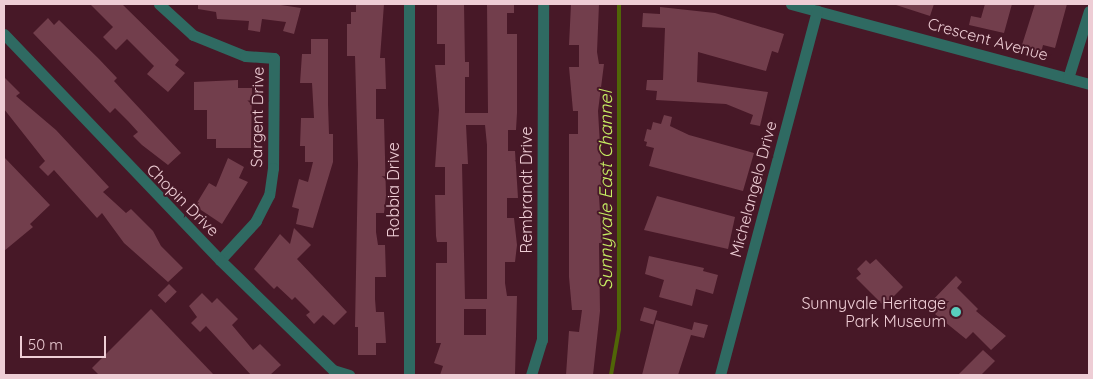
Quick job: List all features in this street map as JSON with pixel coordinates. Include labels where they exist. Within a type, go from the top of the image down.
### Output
[{"type":"street","name":"Sargent Drive","points":[[159,4],[193,35],[245,56],[274,58],[273,168],[269,195],[256,221],[220,260]]},
{"type":"street","name":"Robbia Drive","points":[[409,4],[409,375]]},
{"type":"street","name":"Rembrandt Drive","points":[[531,375],[542,340],[543,4]]},
{"type":"street","name":"Crescent Avenue","points":[[792,4],[1089,84]]},
{"type":"street","name":"Michelangelo Drive","points":[[720,375],[817,11]]},
{"type":"street","points":[[1068,78],[1089,12]]},
{"type":"street","name":"Chopin Drive","points":[[4,34],[220,260],[333,370],[349,375]]},
{"type":"building","points":[[90,4],[122,4],[179,60],[175,65],[185,73],[168,92],[147,74],[154,66],[127,39],[116,50],[103,37],[113,27]]},
{"type":"building","points":[[198,4],[274,4],[301,8],[294,34],[283,31],[286,22],[262,19],[260,32],[248,30],[249,21],[217,19],[216,12],[198,9]]},
{"type":"building","points":[[356,4],[384,4],[380,58],[385,58],[386,89],[376,89],[376,119],[384,119],[386,196],[384,213],[376,213],[376,232],[378,245],[385,245],[386,277],[375,277],[375,299],[376,312],[384,312],[386,343],[376,343],[376,355],[358,355],[358,327],[355,327],[358,164],[355,56],[347,56],[347,24],[351,24],[351,12],[356,12]]},
{"type":"building","points":[[437,4],[464,4],[465,62],[469,62],[469,77],[465,77],[465,113],[488,113],[487,4],[514,4],[514,13],[507,13],[507,34],[517,34],[517,113],[516,130],[508,130],[508,151],[515,151],[518,198],[507,198],[507,218],[514,218],[517,245],[515,262],[505,262],[505,283],[507,296],[517,296],[515,375],[440,375],[443,366],[434,363],[441,343],[436,343],[436,263],[447,263],[447,242],[437,242],[436,236],[435,195],[445,195],[445,167],[435,167],[439,110],[435,65],[445,65],[445,44],[437,44]],"holes":[[[466,125],[485,125],[487,145],[487,299],[465,299],[462,164],[468,164]],[[464,309],[486,309],[486,335],[464,335]]]},
{"type":"building","points":[[571,4],[599,4],[597,52],[599,64],[604,64],[598,111],[603,196],[599,196],[602,243],[599,243],[600,311],[593,375],[566,375],[569,331],[579,332],[582,310],[572,310],[569,277],[569,134],[578,134],[578,111],[573,111],[569,67],[579,67],[579,45],[569,45]]},
{"type":"building","points":[[893,4],[934,4],[930,16]]},
{"type":"building","points":[[985,4],[1012,4],[1004,33],[969,25],[971,16],[981,18]]},
{"type":"building","points":[[1035,4],[1067,4],[1055,48],[1043,45],[1041,53],[1021,48]]},
{"type":"building","points":[[660,7],[715,13],[784,34],[778,53],[772,51],[766,71],[698,52],[697,82],[768,92],[760,126],[750,124],[753,115],[726,104],[656,100],[657,91],[646,90],[647,80],[663,80],[665,28],[642,27],[643,13],[660,14]]},
{"type":"building","points":[[48,18],[54,25],[59,20],[99,59],[117,78],[114,81],[181,153],[168,165],[142,145],[133,136],[138,132],[128,121],[115,108],[110,113],[33,33]]},
{"type":"building","points":[[311,39],[328,39],[329,134],[333,134],[333,162],[313,228],[296,224],[299,209],[292,207],[299,179],[308,182],[313,162],[305,162],[305,146],[300,146],[301,118],[314,118],[312,83],[300,83],[302,54],[311,54]]},
{"type":"building","points":[[4,77],[20,93],[16,96],[56,130],[109,187],[103,192],[126,213],[131,209],[153,231],[161,246],[183,268],[168,282],[124,243],[102,213],[97,218],[54,170],[48,176],[39,167],[45,161],[4,109]]},
{"type":"building","points":[[238,80],[238,88],[252,88],[251,148],[216,148],[216,139],[207,139],[207,110],[194,110],[194,82]]},
{"type":"building","points":[[664,115],[672,117],[670,126],[689,135],[754,153],[743,191],[649,166],[654,148],[646,146],[647,142],[644,141],[647,129],[651,130],[653,122],[661,124]]},
{"type":"building","points":[[4,157],[50,205],[30,224],[33,227],[4,251]]},
{"type":"building","points":[[228,158],[244,167],[239,178],[248,182],[222,224],[195,206],[209,183],[216,187]]},
{"type":"building","points":[[657,196],[735,217],[728,249],[644,230]]},
{"type":"building","points":[[294,228],[311,245],[297,259],[347,312],[334,325],[323,315],[314,324],[306,315],[310,312],[295,297],[292,300],[277,286],[274,289],[254,269],[280,234],[290,244]]},
{"type":"building","points":[[649,256],[704,268],[703,271],[718,275],[713,294],[696,289],[692,306],[659,297],[664,280],[645,274]]},
{"type":"building","points":[[876,259],[903,287],[884,306],[856,278],[861,274],[857,269],[866,260],[870,264]]},
{"type":"building","points":[[956,276],[962,282],[957,288],[978,309],[976,311],[1006,336],[991,350],[973,332],[966,339],[935,314],[938,311],[930,303]]},
{"type":"building","points":[[169,284],[177,292],[165,303],[158,295]]},
{"type":"building","points":[[202,293],[212,303],[217,298],[238,319],[232,325],[253,350],[260,344],[281,365],[270,375],[251,375],[206,326],[200,332],[191,323],[197,317],[189,306]]},
{"type":"building","points":[[644,307],[657,311],[653,324],[640,320]]},
{"type":"building","points":[[151,309],[214,375],[99,375],[92,368]]},
{"type":"building","points":[[656,320],[692,330],[694,322],[708,325],[704,338],[691,335],[678,375],[642,375]]},
{"type":"building","points":[[983,350],[995,361],[981,375],[958,375]]},
{"type":"waterway","name":"Sunnyvale East Channel","points":[[611,375],[619,329],[619,4]]},
{"type":"place","name":"Sunnyvale Heritage Park Museum","points":[[956,312]]}]
